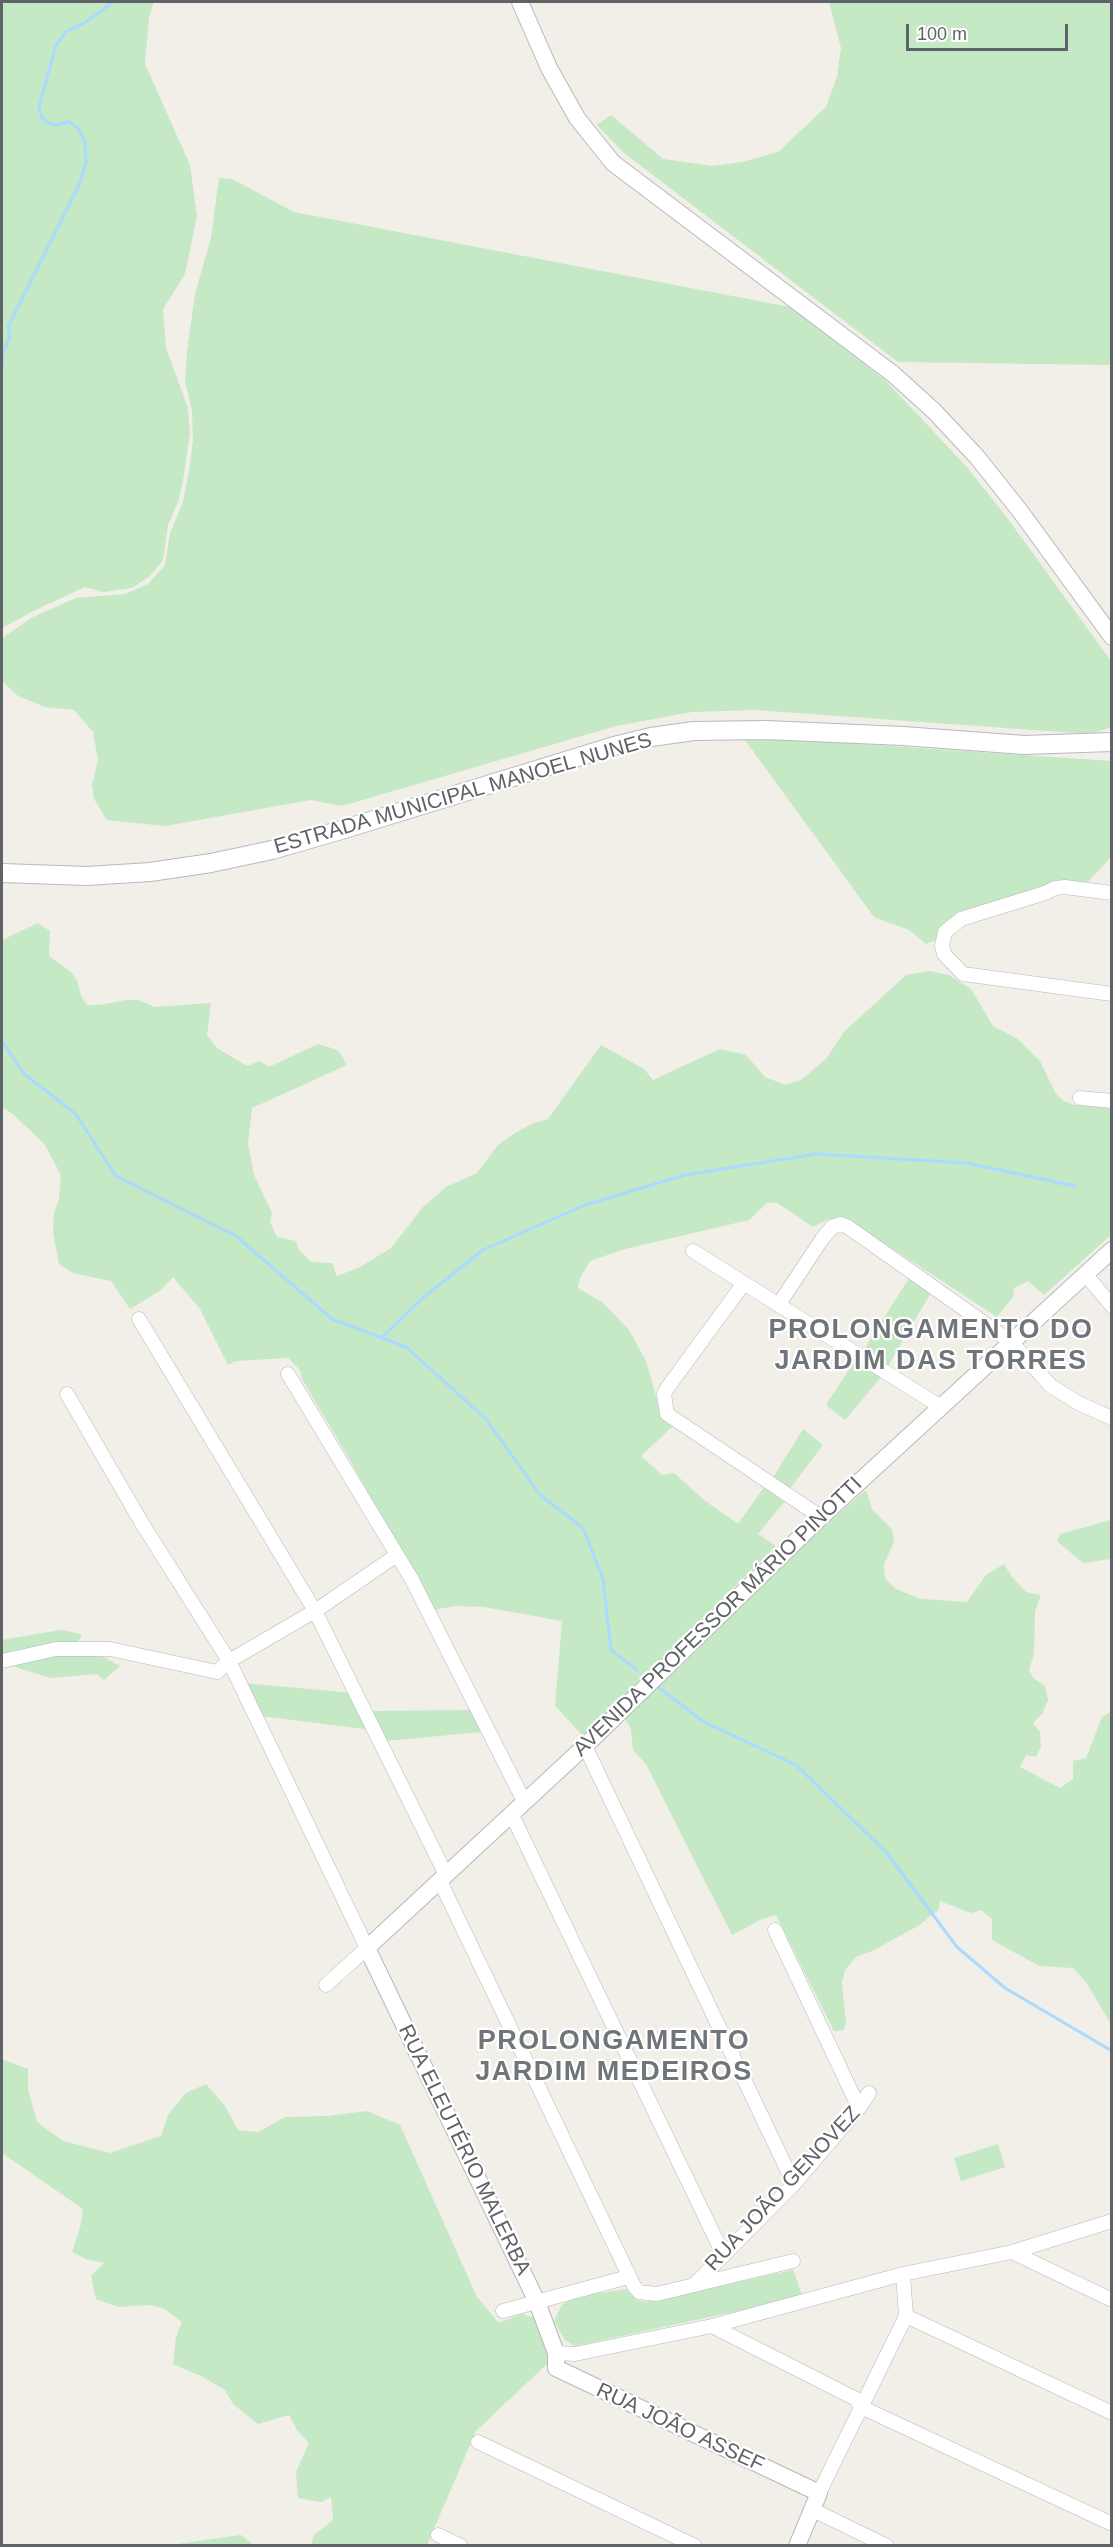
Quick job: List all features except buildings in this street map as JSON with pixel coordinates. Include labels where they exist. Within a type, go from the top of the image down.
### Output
[{"type":"main road","name":"ESTRADA MUNICIPAL MANOEL NUNES","points":[[2,873],[87,876],[150,872],[211,863],[272,850],[338,831],[614,746],[651,737],[694,731],[766,730],[1024,745],[1109,744]]},
{"type":"street","points":[[520,2],[549,68],[572,108],[613,163],[893,374],[934,411],[1006,493],[1112,636]]},
{"type":"street","points":[[1112,893],[1065,886],[1055,888],[1045,894],[961,919],[945,932],[942,946],[944,954],[963,974],[1112,994]]},
{"type":"street","points":[[1080,1098],[1112,1101]]},
{"type":"street","points":[[779,1304],[832,1227],[841,1224],[1011,1342],[1051,1386],[1080,1404],[1112,1418]]},
{"type":"street","name":"AVENIDA PROFESSOR MÁRIO PINOTTI","points":[[326,1985],[585,1746],[821,1517],[1112,1250]]},
{"type":"street","points":[[693,1251],[941,1407]]},
{"type":"street","points":[[1086,1275],[1112,1305]]},
{"type":"street","points":[[744,1283],[668,1387],[664,1394],[665,1408],[667,1414],[673,1419],[821,1517]]},
{"type":"street","points":[[139,1319],[315,1611],[443,1878],[628,2277],[639,2292],[657,2294],[793,2261]]},
{"type":"street","points":[[288,1374],[411,1578],[524,1801]]},
{"type":"street","points":[[67,1394],[143,1525],[229,1661],[367,1948]]},
{"type":"street","points":[[2,1661],[56,1649],[110,1649],[217,1672],[229,1661],[315,1611],[397,1556]]},
{"type":"street","points":[[585,1746],[794,2184]]},
{"type":"street","points":[[511,1813],[723,2254]]},
{"type":"street","points":[[775,1930],[859,2108]]},
{"type":"street","name":"RUA ELEUTÉRIO MALERBA","points":[[367,1948],[537,2302],[556,2353]]},
{"type":"street","name":"RUA JOÃO GENOVEZ","points":[[694,2284],[794,2184],[859,2108],[869,2093]]},
{"type":"street","points":[[556,2353],[575,2354],[712,2326],[903,2274],[1012,2252],[1112,2221]]},
{"type":"street","points":[[1012,2252],[1112,2300]]},
{"type":"street","points":[[797,2546],[819,2493],[906,2316],[903,2274]]},
{"type":"street","points":[[503,2311],[628,2277]]},
{"type":"street","points":[[906,2316],[1112,2413]]},
{"type":"street","points":[[712,2326],[856,2399],[861,2407],[1112,2524]]},
{"type":"street","name":"RUA JOÃO ASSEF","points":[[556,2353],[555,2365],[558,2371],[819,2493]]},
{"type":"street","points":[[478,2442],[694,2546]]},
{"type":"street","points":[[813,2510],[886,2546]]},
{"type":"street","points":[[438,2535],[461,2546]]},
{"type":"green space","points":[[2,2],[154,2],[149,17],[145,64],[190,165],[197,216],[185,274],[163,309],[166,348],[188,408],[190,433],[183,481],[178,502],[168,525],[163,560],[150,576],[132,588],[103,592],[85,587],[2,628]]},
{"type":"green space","points":[[829,2],[1111,2],[1111,365],[898,362],[624,153],[597,125],[611,115],[663,159],[712,166],[743,162],[778,152],[826,107],[837,77],[841,48]]},
{"type":"green space","points":[[219,178],[232,179],[294,212],[790,307],[885,380],[966,466],[1008,519],[1111,661],[1112,727],[1090,734],[755,710],[692,712],[616,726],[342,806],[311,800],[165,826],[107,820],[94,799],[92,785],[98,760],[93,732],[74,710],[45,707],[18,696],[2,681],[2,638],[33,617],[76,598],[125,594],[148,584],[165,565],[170,533],[183,502],[189,471],[193,441],[192,411],[185,381],[187,351],[195,294],[211,238]]},
{"type":"green space","points":[[742,736],[1111,761],[1111,857],[1085,885],[1045,886],[948,920],[939,930],[936,940],[926,944],[909,930],[874,917]]},
{"type":"green space","points":[[38,923],[50,931],[49,956],[71,972],[77,980],[81,996],[87,1005],[125,1000],[138,1000],[155,1007],[211,1003],[207,1035],[217,1048],[247,1066],[260,1061],[269,1067],[318,1044],[338,1050],[347,1065],[252,1108],[248,1144],[254,1175],[272,1213],[270,1222],[277,1237],[296,1241],[299,1250],[311,1262],[332,1263],[337,1276],[360,1267],[391,1248],[423,1207],[446,1187],[477,1173],[497,1146],[515,1133],[548,1119],[601,1045],[644,1069],[653,1080],[720,1049],[746,1055],[765,1077],[786,1085],[801,1080],[826,1059],[844,1032],[906,975],[930,971],[949,975],[971,989],[993,1026],[1018,1039],[1040,1061],[1056,1094],[1064,1101],[1075,1105],[1111,1107],[1111,1235],[1044,1295],[1028,1281],[1014,1288],[1013,1297],[997,1317],[850,1221],[827,1220],[813,1227],[776,1202],[767,1203],[749,1220],[625,1249],[590,1261],[580,1278],[578,1288],[603,1303],[629,1330],[646,1361],[661,1414],[674,1425],[641,1456],[662,1475],[674,1473],[704,1500],[738,1524],[764,1487],[784,1502],[758,1534],[776,1546],[583,1736],[555,1706],[562,1621],[484,1607],[455,1606],[433,1610],[302,1379],[300,1370],[288,1358],[236,1361],[228,1365],[200,1309],[173,1277],[161,1290],[130,1309],[111,1281],[73,1273],[59,1264],[53,1232],[61,1175],[45,1145],[14,1115],[2,1107],[2,940]]},
{"type":"green space","points":[[911,1275],[932,1291],[888,1366],[863,1351]]},
{"type":"green space","points":[[856,1359],[881,1377],[845,1420],[826,1405]]},
{"type":"green space","points":[[803,1429],[823,1445],[788,1491],[771,1481]]},
{"type":"green space","points":[[866,1490],[872,1509],[892,1529],[894,1542],[884,1564],[885,1579],[896,1589],[921,1599],[967,1602],[986,1575],[1004,1564],[1026,1592],[1041,1595],[1035,1611],[1034,1654],[1029,1670],[1033,1678],[1045,1686],[1048,1700],[1042,1714],[1033,1723],[1040,1732],[1041,1746],[1036,1757],[1026,1755],[1020,1767],[1060,1788],[1073,1779],[1073,1761],[1086,1758],[1102,1717],[1111,1712],[1111,2024],[1086,1982],[1073,1968],[1039,1966],[992,1940],[992,1919],[981,1910],[971,1913],[940,1901],[938,1910],[918,1926],[856,1957],[845,1970],[842,1983],[846,2022],[844,2030],[834,2031],[776,1915],[760,1920],[732,1935],[646,1764],[633,1750],[631,1729],[625,1718],[684,1663],[798,1549]]},
{"type":"green space","points":[[1111,1520],[1111,1559],[1083,1563],[1057,1541],[1060,1534]]},
{"type":"green space","points":[[61,1630],[82,1634],[78,1642],[85,1654],[104,1657],[120,1666],[104,1680],[97,1674],[51,1678],[18,1668],[2,1659],[2,1640]]},
{"type":"green space","points":[[244,1683],[353,1693],[372,1711],[472,1710],[482,1732],[385,1741],[364,1729],[260,1716]]},
{"type":"green space","points":[[2,2059],[28,2069],[28,2089],[37,2122],[63,2141],[110,2153],[161,2136],[168,2115],[186,2093],[206,2084],[225,2106],[238,2130],[258,2132],[285,2117],[328,2116],[367,2111],[400,2125],[477,2297],[499,2323],[521,2314],[533,2317],[547,2339],[549,2362],[476,2431],[427,2545],[311,2545],[314,2535],[333,2520],[331,2497],[321,2502],[298,2498],[296,2472],[309,2443],[297,2430],[289,2415],[258,2424],[233,2404],[225,2390],[173,2364],[176,2337],[182,2322],[163,2308],[149,2305],[118,2307],[96,2299],[91,2276],[104,2263],[86,2259],[72,2252],[83,2209],[2,2153]]},
{"type":"green space","points":[[998,2144],[1005,2167],[961,2181],[954,2158]]},
{"type":"green space","points":[[793,2270],[803,2297],[575,2346],[565,2340],[554,2321],[562,2305],[573,2297],[627,2289],[637,2300],[646,2302]]},
{"type":"green space","points":[[241,2535],[253,2545],[171,2545]]},
{"type":"waterway","points":[[2,368],[3,351],[10,337],[8,327],[79,185],[86,162],[85,142],[78,128],[69,122],[58,125],[50,124],[42,118],[39,107],[56,45],[66,32],[86,22],[113,2]]},
{"type":"waterway","points":[[2,1041],[24,1074],[75,1113],[116,1176],[236,1236],[332,1319],[406,1347],[486,1419],[540,1495],[583,1528],[603,1579],[611,1650],[637,1670]]},
{"type":"waterway","points":[[381,1338],[424,1297],[483,1250],[585,1205],[685,1175],[816,1154],[966,1163],[1075,1186]]},
{"type":"waterway","points":[[658,1687],[704,1722],[796,1765],[886,1852],[957,1947],[1005,1988],[1112,2051]]},
{"type":"district","name":"PROLONGAMENTO DO JARDIM DAS TORRES","points":[[931,1346]]},
{"type":"district","name":"PROLONGAMENTO JARDIM MEDEIROS","points":[[614,2058]]}]
